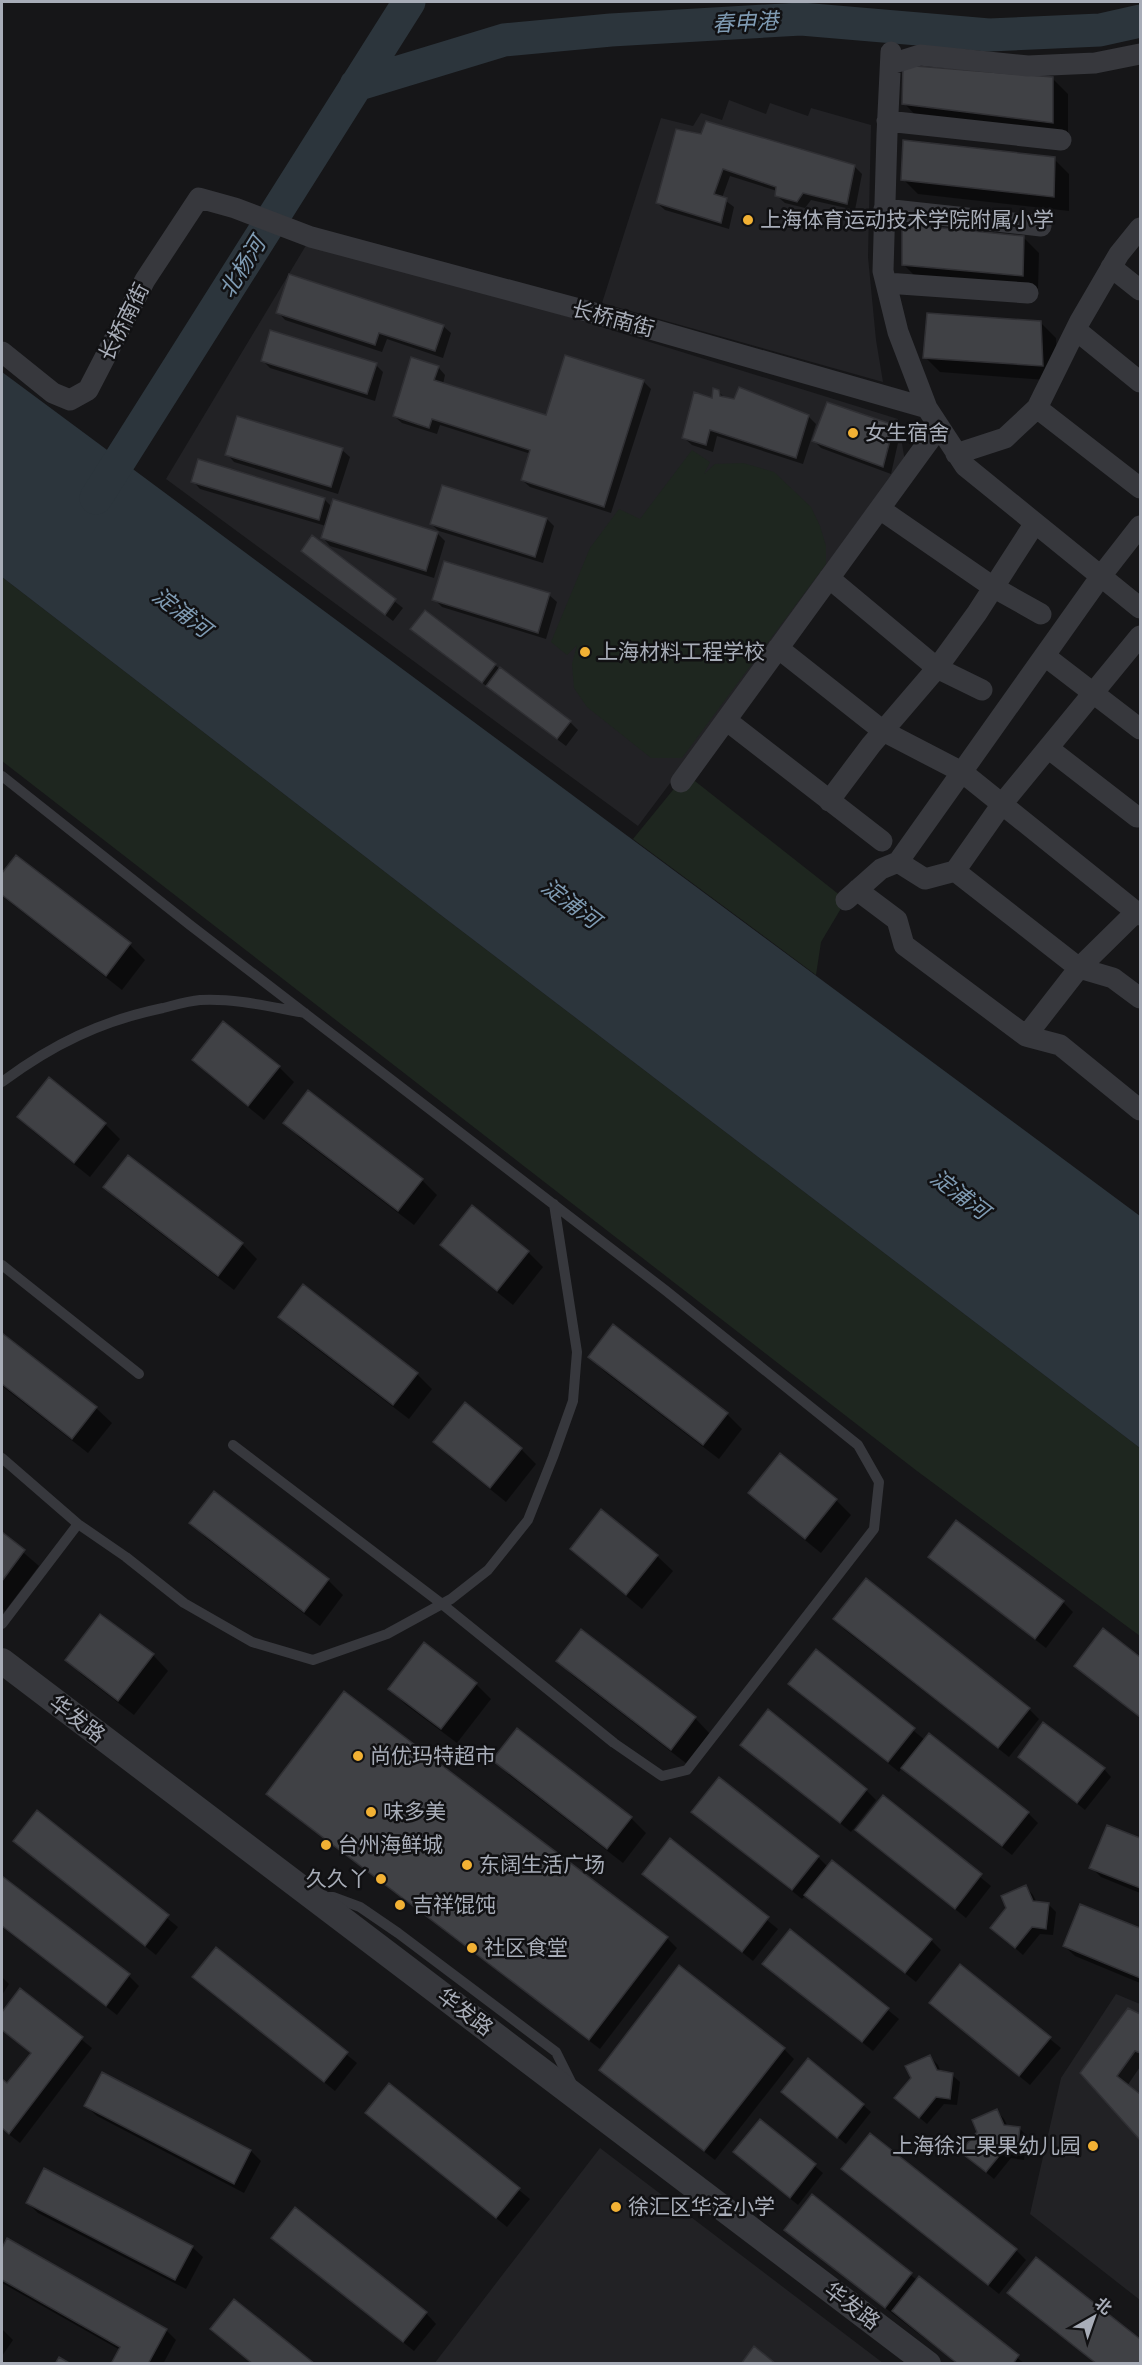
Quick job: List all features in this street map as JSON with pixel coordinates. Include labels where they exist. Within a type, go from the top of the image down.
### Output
[{"type":"street","points":[[1140,54],[1095,63],[1028,66],[920,55],[891,58],[883,271],[898,332],[927,408],[965,466],[1140,608]]},
{"type":"street","points":[[887,121],[1061,140]]},
{"type":"street","name":"长桥南街","points":[[2,352],[53,393],[70,400],[88,390],[145,280],[199,198],[235,208],[297,232],[616,319],[927,408]]},
{"type":"street","points":[[884,209],[1041,226]]},
{"type":"street","points":[[956,454],[1005,438],[1037,408],[1111,267],[1140,228]]},
{"type":"street","points":[[1111,267],[1140,290]]},
{"type":"street","points":[[886,283],[1028,293]]},
{"type":"street","points":[[1076,330],[1140,382]]},
{"type":"street","points":[[1037,408],[1140,488]]},
{"type":"street","points":[[681,782],[939,427]]},
{"type":"street","points":[[880,509],[993,587],[1041,614]]},
{"type":"street","points":[[829,801],[883,731],[937,668],[1035,523]]},
{"type":"street","points":[[1140,526],[1101,576],[898,862],[881,869],[852,895],[897,920],[904,945],[1026,1036],[1060,1045],[1140,1110]]},
{"type":"street","points":[[829,578],[937,668],[982,690]]},
{"type":"street","points":[[898,862],[925,879],[955,871],[1002,804],[1140,636]]},
{"type":"street","points":[[778,648],[883,731],[962,772],[1138,914],[1079,968],[1026,1036]]},
{"type":"street","points":[[1045,656],[1140,729]]},
{"type":"street","points":[[726,720],[882,841]]},
{"type":"street","points":[[1048,748],[1137,817]]},
{"type":"street","points":[[955,871],[1079,968],[1113,978],[1140,998]]},
{"type":"street","name":"华发路","points":[[2,1661],[928,2364]]},
{"type":"lane","points":[[2,776],[665,1290],[858,1445],[879,1482],[874,1529],[687,1770],[662,1776],[614,1743],[442,1604],[233,1445]]},
{"type":"lane","points":[[2,1082],[79,1033],[131,1014],[200,1000],[252,1003],[307,1014]]},
{"type":"lane","points":[[2,1458],[78,1524],[126,1557],[183,1603],[252,1642],[314,1660],[387,1634],[442,1604],[488,1569],[528,1520],[573,1401],[577,1352],[554,1204]]},
{"type":"lane","points":[[2,1265],[139,1374]]},
{"type":"lane","points":[[2,1624],[78,1524]]},
{"type":"shaded area","name":"上海体育运动技术学院附属小学","points":[[729,100],[766,114],[770,103],[808,116],[811,108],[871,125],[868,257],[876,340],[883,382],[602,303],[661,118],[693,126],[701,113],[722,120]]},
{"type":"shaded area","name":"上海材料工程学校","points":[[311,237],[898,419],[906,468],[638,826],[166,479]]},
{"type":"shaded area","points":[[692,450],[710,462],[704,474],[715,464],[743,463],[774,472],[811,507],[826,546],[826,564],[682,758],[651,758],[587,707],[574,688],[572,664],[577,645],[567,655],[551,642],[590,548],[619,509],[640,519]]},
{"type":"shaded area","points":[[2,577],[1140,1448],[1140,1636],[917,1471],[2,761]]},
{"type":"shaded area","points":[[686,774],[846,900],[821,942],[816,975],[633,839]]},
{"type":"shaded area","name":"上海徐汇果果幼儿园","points":[[1116,1994],[1140,2004],[1140,2300],[1030,2214],[1061,2078]]},
{"type":"shaded area","name":"徐汇区华泾小学","points":[[600,2148],[883,2363],[434,2364]]},
{"type":"water","name":"淀浦河","points":[[2,372],[1140,1216],[1140,1448],[2,577]]},
{"type":"building","points":[[903,65],[1053,77],[1053,123],[902,104]]},
{"type":"building","points":[[706,121],[855,165],[847,204],[803,193],[797,202],[775,196],[776,187],[723,169],[714,194],[727,198],[721,223],[656,203],[676,129],[701,134]]},
{"type":"building","points":[[903,140],[1055,157],[1054,197],[901,180]]},
{"type":"building","points":[[902,224],[1024,236],[1023,276],[902,265]]},
{"type":"building","points":[[289,274],[444,325],[435,351],[379,333],[375,345],[276,313]]},
{"type":"building","points":[[927,313],[1041,321],[1043,366],[923,358]]},
{"type":"building","points":[[270,330],[377,363],[367,394],[261,361]]},
{"type":"building","points":[[565,355],[644,380],[604,507],[521,480],[530,450],[432,419],[429,428],[393,416],[411,357],[439,366],[434,380],[546,415]]},
{"type":"building","points":[[739,387],[809,415],[796,458],[710,430],[706,445],[682,438],[694,392],[712,398],[713,388],[719,390],[720,396],[734,399]]},
{"type":"building","name":"女生宿舍","points":[[827,402],[894,425],[883,467],[812,441]]},
{"type":"building","points":[[237,416],[343,448],[331,487],[225,455]]},
{"type":"building","points":[[198,459],[325,498],[319,520],[191,482]]},
{"type":"building","points":[[442,485],[547,518],[535,557],[430,524]]},
{"type":"building","points":[[333,499],[438,532],[426,571],[321,538]]},
{"type":"building","points":[[312,535],[396,599],[385,615],[301,551]]},
{"type":"building","points":[[444,561],[550,593],[538,633],[432,600]]},
{"type":"building","points":[[425,610],[496,664],[482,683],[410,629]]},
{"type":"building","points":[[500,667],[571,721],[557,739],[486,686]]},
{"type":"building","points":[[16,855],[131,943],[106,976],[2,895],[2,873]]},
{"type":"building","points":[[223,1021],[280,1066],[248,1106],[192,1060]]},
{"type":"building","points":[[49,1077],[106,1123],[74,1163],[17,1117]]},
{"type":"building","points":[[308,1090],[423,1179],[398,1211],[283,1123]]},
{"type":"building","points":[[128,1155],[243,1243],[218,1276],[103,1187]]},
{"type":"building","points":[[472,1205],[529,1251],[497,1291],[440,1245]]},
{"type":"building","points":[[303,1284],[418,1373],[393,1405],[278,1317]]},
{"type":"building","points":[[613,1324],[728,1413],[703,1445],[588,1357]]},
{"type":"building","points":[[2,1333],[97,1407],[72,1439],[2,1384]]},
{"type":"building","points":[[465,1402],[522,1448],[490,1488],[433,1442]]},
{"type":"building","points":[[780,1453],[837,1499],[805,1539],[748,1493]]},
{"type":"building","points":[[214,1491],[329,1579],[304,1612],[189,1523]]},
{"type":"building","points":[[601,1509],[658,1555],[626,1595],[570,1549]]},
{"type":"building","points":[[956,1520],[1064,1601],[1035,1639],[928,1557]]},
{"type":"building","points":[[2,1532],[25,1550],[2,1581]]},
{"type":"building","points":[[866,1578],[1030,1708],[998,1748],[833,1619]]},
{"type":"building","points":[[100,1614],[154,1654],[118,1701],[65,1660]]},
{"type":"building","points":[[1103,1628],[1140,1657],[1140,1717],[1074,1666]]},
{"type":"building","points":[[581,1629],[696,1717],[671,1750],[556,1661]]},
{"type":"building","points":[[424,1642],[477,1683],[441,1729],[388,1689]]},
{"type":"building","points":[[816,1649],[915,1728],[888,1762],[788,1684]]},
{"type":"building","name":"东阔生活广场","points":[[344,1691],[668,1937],[589,2040],[266,1794]]},
{"type":"building","points":[[768,1709],[867,1789],[840,1823],[740,1745]]},
{"type":"building","points":[[1043,1722],[1105,1768],[1077,1803],[1018,1757]]},
{"type":"building","points":[[517,1728],[632,1817],[607,1849],[492,1760]]},
{"type":"building","points":[[929,1733],[1029,1812],[1002,1846],[901,1768]]},
{"type":"building","points":[[719,1777],[819,1856],[792,1890],[691,1812]]},
{"type":"building","points":[[883,1795],[982,1874],[955,1909],[855,1830]]},
{"type":"building","points":[[37,1810],[169,1915],[145,1946],[13,1841]]},
{"type":"building","points":[[1107,1825],[1140,1838],[1140,1888],[1089,1868]]},
{"type":"building","points":[[670,1838],[769,1917],[742,1952],[642,1874]]},
{"type":"building","points":[[832,1860],[932,1939],[905,1973],[804,1895]]},
{"type":"building","points":[[2,1876],[130,1974],[106,2006],[2,1926]]},
{"type":"building","points":[[1026,1885],[1033,1901],[1049,1903],[1046,1929],[1032,1927],[1015,1948],[990,1928],[1006,1908],[1001,1896]]},
{"type":"building","points":[[1080,1904],[1140,1928],[1140,1978],[1063,1946]]},
{"type":"building","points":[[790,1929],[889,2008],[862,2042],[762,1964]]},
{"type":"building","points":[[216,1947],[348,2052],[324,2082],[192,1977]]},
{"type":"building","points":[[960,1964],[1051,2037],[1019,2076],[929,2003]]},
{"type":"building","points":[[679,1965],[785,2048],[704,2151],[599,2070]]},
{"type":"building","points":[[20,1988],[83,2037],[9,2134],[2,2128],[2,2079],[7,2083],[31,2053],[2,2030],[2,2012]]},
{"type":"building","points":[[1128,2008],[1140,2014],[1140,2053],[1135,2051],[1117,2076],[1140,2094],[1140,2140],[1080,2073]]},
{"type":"building","points":[[930,2055],[937,2070],[953,2073],[950,2099],[936,2097],[919,2118],[894,2098],[911,2078],[905,2066]]},
{"type":"building","points":[[808,2058],[864,2104],[837,2138],[781,2092]]},
{"type":"building","points":[[102,2072],[251,2150],[234,2184],[84,2106]]},
{"type":"building","points":[[389,2083],[520,2188],[496,2218],[365,2113]]},
{"type":"building","points":[[997,2109],[1004,2125],[1020,2127],[1017,2153],[1003,2151],[986,2172],[960,2152],[977,2132],[972,2120]]},
{"type":"building","points":[[760,2119],[816,2164],[790,2198],[733,2152]]},
{"type":"building","points":[[870,2133],[1017,2249],[988,2285],[841,2169]]},
{"type":"building","points":[[44,2168],[193,2246],[175,2280],[26,2203]]},
{"type":"building","points":[[812,2194],[912,2273],[885,2308],[784,2230]]},
{"type":"building","points":[[295,2207],[427,2312],[403,2342],[271,2238]]},
{"type":"building","points":[[7,2238],[167,2329],[148,2364],[111,2364],[120,2347],[2,2280],[2,2248]]},
{"type":"building","points":[[1036,2257],[1140,2339],[1140,2364],[1097,2364],[1007,2293]]},
{"type":"building","points":[[919,2276],[1019,2355],[1013,2364],[958,2364],[892,2311]]},
{"type":"building","points":[[234,2299],[315,2364],[253,2364],[210,2329]]},
{"type":"building","points":[[754,2346],[776,2364],[741,2364]]},
{"type":"building","points":[[59,2357],[71,2364],[55,2364]]},
{"type":"waterway","name":"北杨河","points":[[96,498],[409,2]]},
{"type":"waterway","name":"春申港","points":[[356,85],[504,40],[611,30],[801,19],[989,35],[1100,30],[1140,21]]},
{"type":"place","name":"上海体育运动技术学院附属小学","points":[[748,220]]},
{"type":"place","name":"女生宿舍","points":[[853,433]]},
{"type":"place","name":"上海材料工程学校","points":[[585,652]]},
{"type":"place","name":"尚优玛特超市","points":[[358,1756]]},
{"type":"place","name":"味多美","points":[[371,1812]]},
{"type":"place","name":"台州海鲜城","points":[[326,1845]]},
{"type":"place","name":"东阔生活广场","points":[[467,1865]]},
{"type":"place","name":"久久丫","points":[[381,1879]]},
{"type":"place","name":"吉祥馄饨","points":[[400,1905]]},
{"type":"place","name":"社区食堂","points":[[472,1948]]},
{"type":"place","name":"上海徐汇果果幼儿园","points":[[1093,2146]]},
{"type":"place","name":"徐汇区华泾小学","points":[[616,2207]]}]
